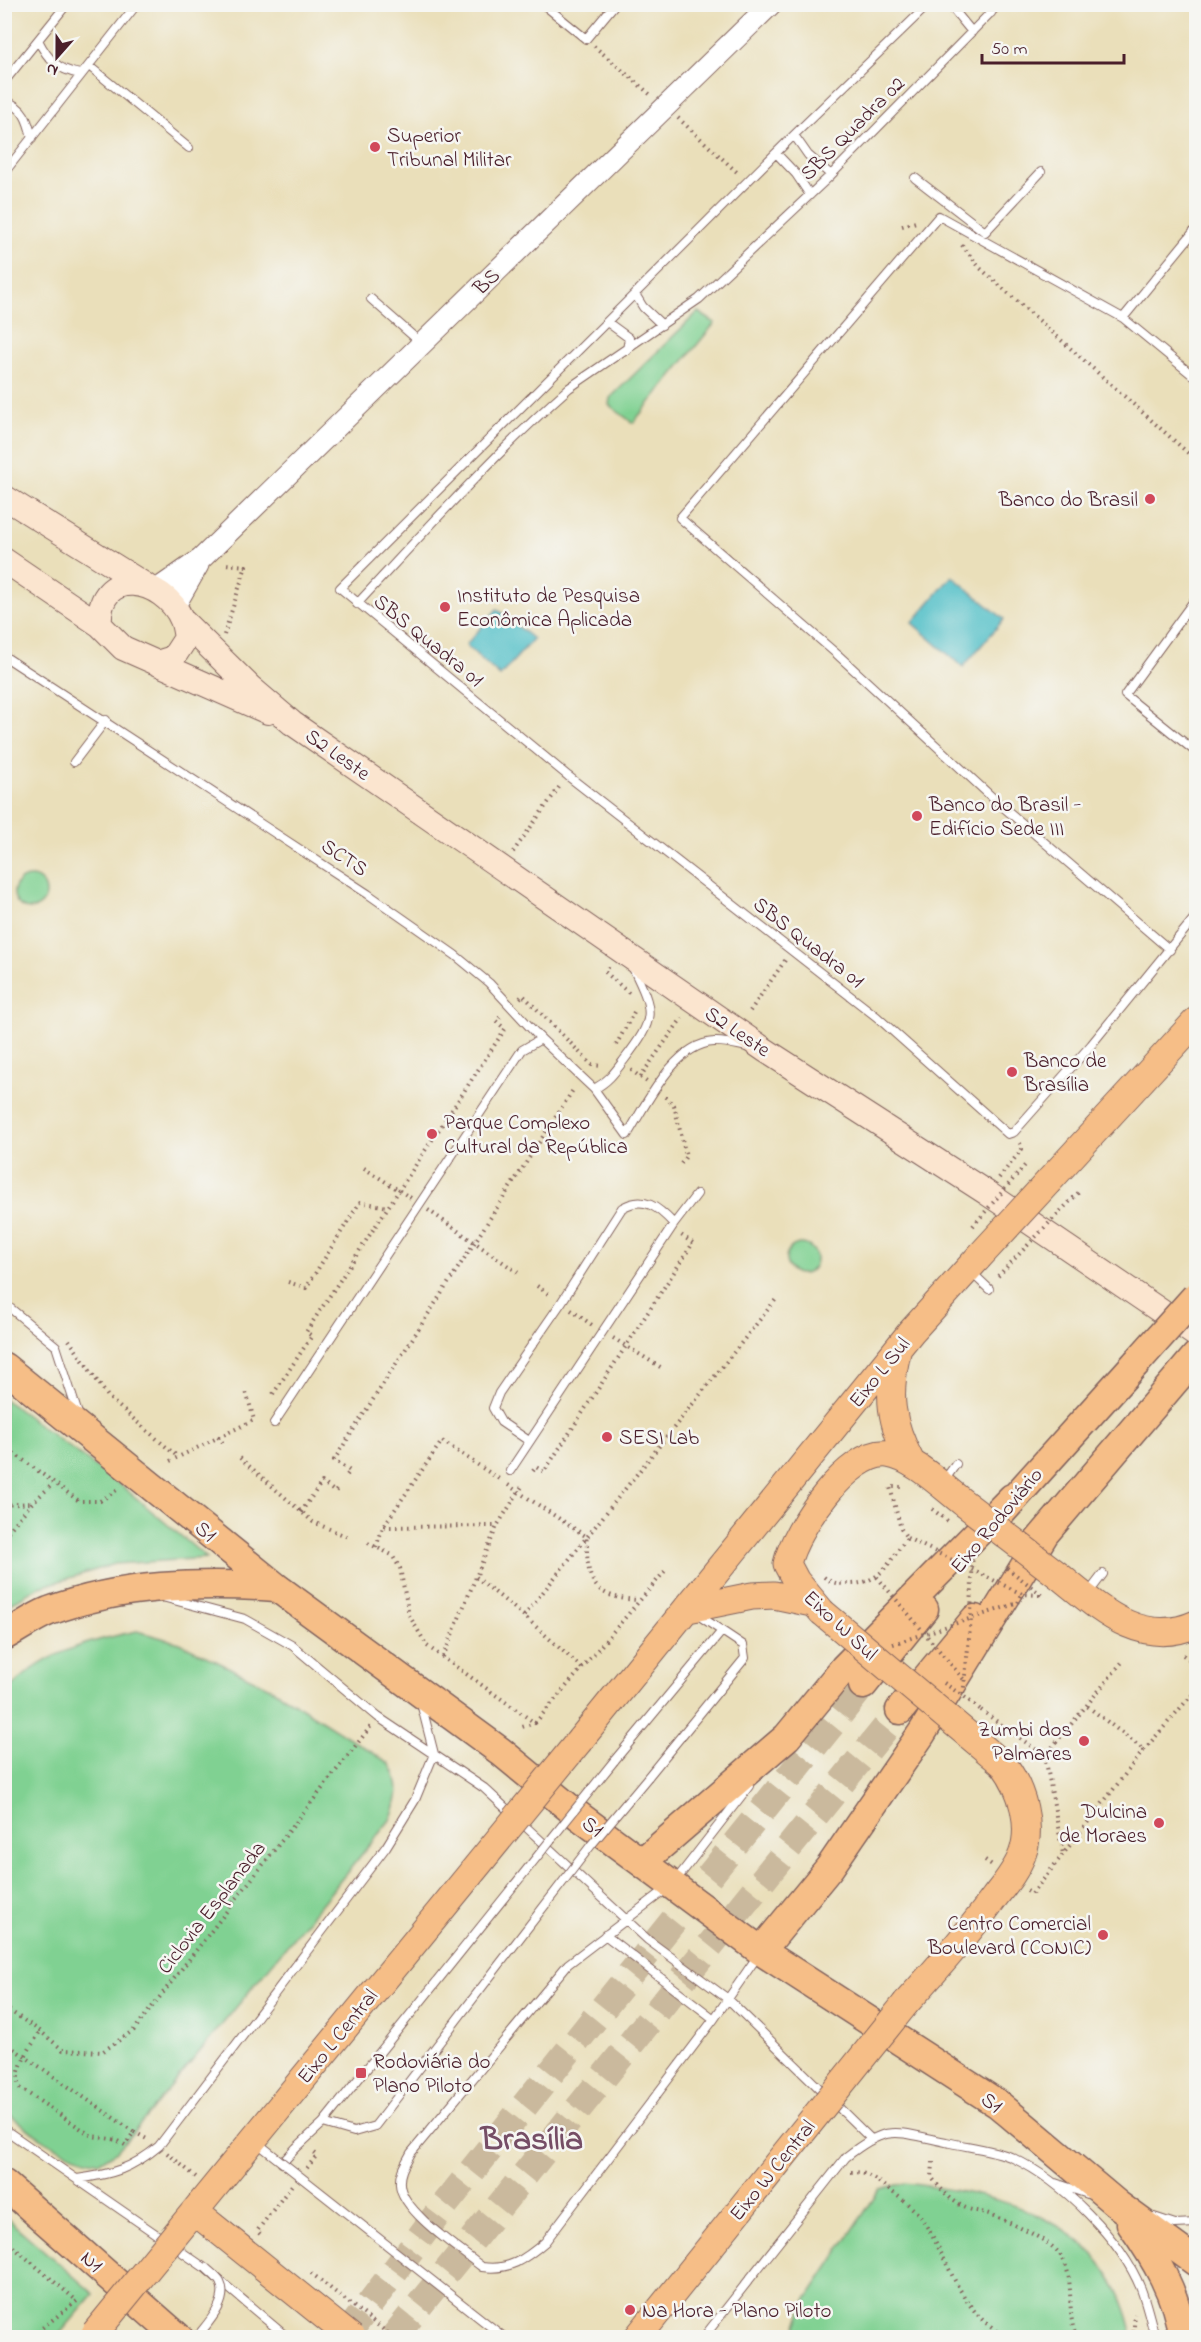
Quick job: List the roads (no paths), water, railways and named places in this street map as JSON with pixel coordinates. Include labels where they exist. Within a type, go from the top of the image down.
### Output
[{"type":"highway","name":"Eixo Rodoviário","points":[[863,1685],[1012,1498],[1197,1296]]},
{"type":"highway","points":[[900,1710],[1045,1533],[1170,1387],[1194,1341]]},
{"type":"highway","name":"S1","points":[[4,1367],[276,1587],[500,1751],[579,1816],[674,1884],[761,1952],[998,2104],[1118,2205],[1197,2262]]},
{"type":"highway","points":[[642,1862],[787,1737],[844,1668],[1012,1498]]},
{"type":"highway","points":[[761,1952],[830,1867],[922,1732],[1045,1533]]},
{"type":"highway","points":[[4,1636],[48,1612],[131,1589],[227,1584],[276,1587]]},
{"type":"highway","name":"N1","points":[[4,2184],[179,2337]]},
{"type":"highway","points":[[1118,2205],[1161,2267],[1181,2324],[1183,2337]]},
{"type":"main road","points":[[4,497],[150,588],[178,613],[186,638],[173,658],[157,663],[123,648],[100,626],[4,560]]},
{"type":"main road","points":[[100,626],[99,612],[110,590],[127,584],[150,588]]},
{"type":"main road","name":"S2 Leste","points":[[178,613],[251,688],[292,723],[618,961],[765,1050],[987,1193],[1194,1341]]},
{"type":"main road","name":"S2 Leste","points":[[157,663],[292,723]]},
{"type":"main road","name":"Eixo L Sul","points":[[580,1740],[898,1348],[1197,1021]]},
{"type":"main road","points":[[898,1348],[890,1383],[892,1416],[911,1462]]},
{"type":"main road","name":"Eixo W Sul","points":[[906,2003],[970,1931],[1010,1877],[1022,1855],[1027,1828],[1017,1782],[1004,1766],[817,1607],[787,1564],[790,1550],[802,1526],[849,1468],[875,1454],[889,1454],[911,1462],[939,1491],[965,1504],[1112,1617],[1144,1631],[1167,1632],[1197,1624]]},
{"type":"main road","points":[[688,1609],[752,1596],[774,1595],[817,1607]]},
{"type":"main road","name":"Eixo L Central","points":[[93,2335],[580,1740]]},
{"type":"main road","name":"Eixo W Central","points":[[637,2337],[906,2003]]},
{"type":"main road","points":[[194,2211],[352,2337]]},
{"type":"street","name":"BS","points":[[178,613],[210,561],[422,344],[771,4]]},
{"type":"street","name":"BS","points":[[150,588],[210,561]]},
{"type":"lane","points":[[4,82],[67,4]]},
{"type":"lane","points":[[4,173],[137,4]]},
{"type":"lane","points":[[543,4],[586,39],[615,4]]},
{"type":"lane","name":"SBS Quadra 02","points":[[692,237],[929,4]]},
{"type":"lane","points":[[949,4],[972,32]]},
{"type":"lane","points":[[979,4],[991,13]]},
{"type":"lane","name":"SBS Quadra 02","points":[[726,273],[831,175],[999,4]]},
{"type":"lane","points":[[38,40],[45,55],[55,65],[68,72],[80,74]]},
{"type":"lane","points":[[89,66],[189,148]]},
{"type":"lane","points":[[4,100],[17,106],[27,117],[32,138]]},
{"type":"lane","points":[[794,135],[808,155],[831,175]]},
{"type":"lane","points":[[776,153],[796,174],[810,195]]},
{"type":"lane","points":[[915,178],[985,232],[1041,172]]},
{"type":"lane","points":[[1170,950],[995,800],[839,656],[680,518],[939,216],[1123,318],[1197,378]]},
{"type":"lane","points":[[1123,318],[1197,229]]},
{"type":"lane","name":"SBS Quadra 01","points":[[692,237],[341,584],[340,589],[623,820],[877,1017],[1008,1134],[1014,1132],[1091,1045],[1197,916]]},
{"type":"lane","name":"SBS Quadra 01","points":[[357,604],[498,455],[551,404],[569,388],[699,299],[726,273]]},
{"type":"lane","points":[[635,294],[642,307],[662,325]]},
{"type":"lane","points":[[371,299],[422,344]]},
{"type":"lane","points":[[607,322],[629,338],[627,350]]},
{"type":"lane","points":[[1197,598],[1125,695],[1197,752]]},
{"type":"lane","name":"SCTS","points":[[4,656],[106,720],[455,955],[489,983],[541,1040],[594,1089],[627,1135],[675,1061],[695,1046],[714,1041],[765,1050]]},
{"type":"lane","points":[[74,762],[106,720]]},
{"type":"lane","points":[[594,1089],[607,1083],[645,1032],[650,1015],[647,996],[618,961]]},
{"type":"lane","points":[[274,1423],[522,1050],[541,1040]]},
{"type":"lane","points":[[510,1471],[674,1224],[697,1194]]},
{"type":"lane","points":[[529,1441],[501,1422],[493,1408],[499,1394],[622,1208],[633,1202],[646,1202],[659,1208],[674,1224]]},
{"type":"lane","points":[[973,1264],[989,1288]]},
{"type":"lane","points":[[4,1303],[56,1346],[84,1432]]},
{"type":"lane","points":[[1085,1597],[1104,1574]]},
{"type":"lane","points":[[131,1589],[245,1619],[293,1646],[378,1717],[484,1788],[628,1922],[728,1999],[870,2138]]},
{"type":"lane","points":[[323,2123],[354,2133],[375,2126],[592,1844],[745,1659],[743,1645],[688,1609]]},
{"type":"lane","points":[[282,2163],[323,2123],[614,1761],[722,1631]]},
{"type":"lane","points":[[77,2179],[119,2172],[139,2162],[159,2146],[386,1847],[415,1800],[434,1754],[417,1691]]},
{"type":"lane","points":[[761,1952],[714,2019],[545,2242],[510,2267],[482,2267],[412,2210],[403,2197],[400,2184],[402,2169],[411,2153],[568,1964],[606,1935],[628,1922],[674,1884],[787,1737]]},
{"type":"lane","points":[[606,1935],[714,2019]]},
{"type":"lane","points":[[4,2129],[205,2268],[288,2337]]},
{"type":"lane","points":[[703,2337],[846,2157],[870,2138],[891,2131],[967,2146],[1012,2158],[1051,2181],[1118,2205],[1175,2224],[1197,2223]]},
{"type":"lane","points":[[252,2139],[505,2337]]},
{"type":"lane","points":[[1051,2181],[1096,2222],[1122,2254],[1141,2288],[1155,2337]]},
{"type":"lane","points":[[169,2242],[206,2268],[220,2282],[223,2294],[219,2306],[196,2337]]},
{"type":"water","points":[[952,576],[1004,619],[963,667],[912,623]]},
{"type":"water","points":[[497,609],[533,639],[500,676],[466,645]]},
{"type":"tunnel","points":[[344,2338],[439,2212],[863,1685]]},
{"type":"tunnel","points":[[393,2338],[900,1710]]},
{"type":"place","name":"Superior Tribunal Militar","points":[[375,147]]},
{"type":"place","name":"Banco do Brasil","points":[[1150,499]]},
{"type":"place","name":"Instituto de Pesquisa Econômica Aplicada","points":[[445,607]]},
{"type":"place","name":"Banco do Brasil - Edifício Sede III","points":[[917,816]]},
{"type":"place","name":"Banco de Brasília","points":[[1012,1072]]},
{"type":"place","name":"Parque Complexo Cultural da República","points":[[432,1134]]},
{"type":"place","name":"SESI Lab","points":[[607,1437]]},
{"type":"place","name":"Zumbi dos Palmares","points":[[1084,1741]]},
{"type":"place","name":"Dulcina de Moraes","points":[[1159,1823]]},
{"type":"place","name":"Centro Comercial Boulevard (CONIC)","points":[[1103,1935]]},
{"type":"place","name":"Rodoviária do Plano Piloto","points":[[361,2073]]},
{"type":"place","name":"Na Hora - Plano Piloto","points":[[630,2310]]},
{"type":"district","name":"Brasília","points":[[532,2137]]}]
